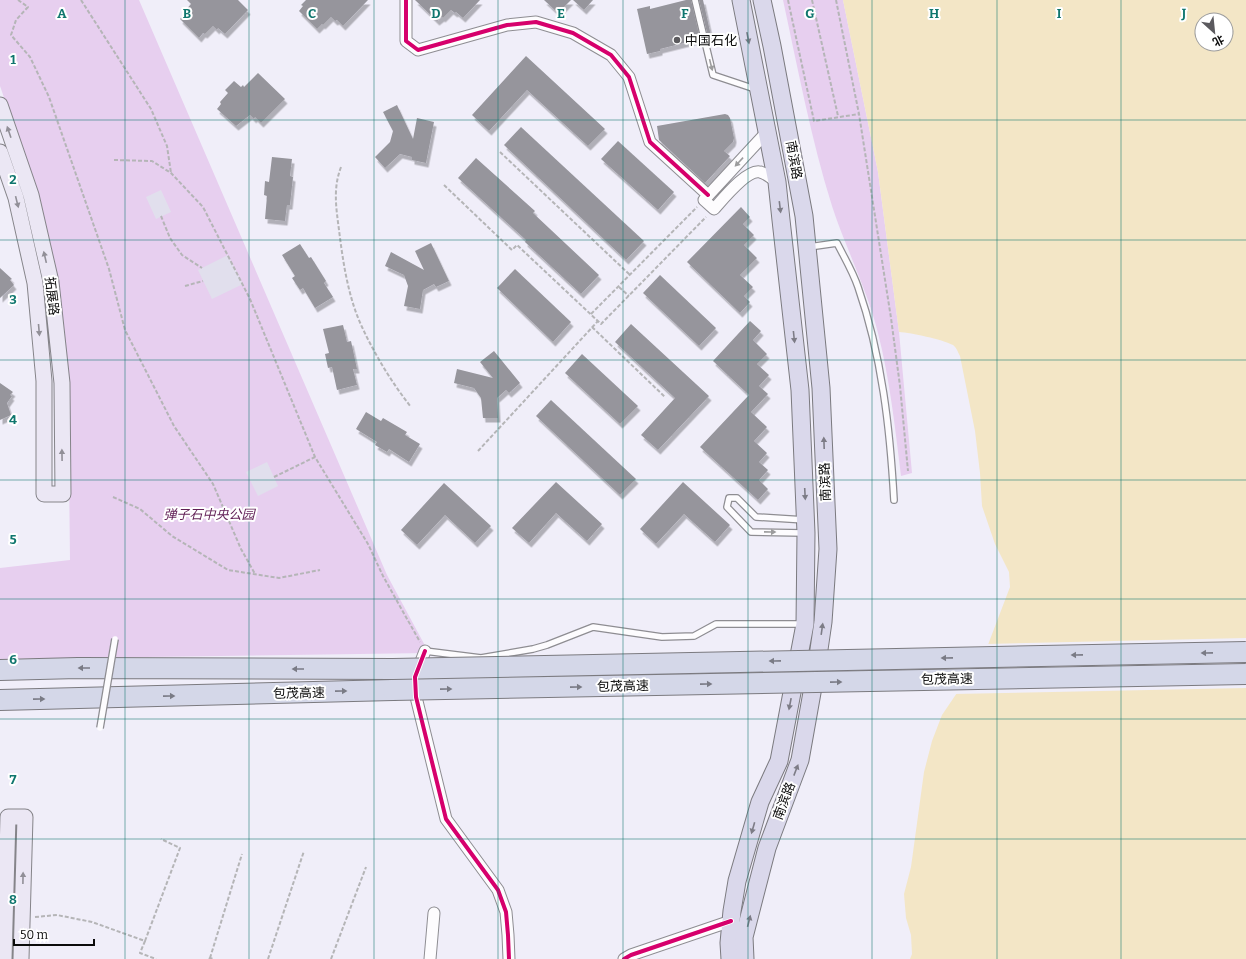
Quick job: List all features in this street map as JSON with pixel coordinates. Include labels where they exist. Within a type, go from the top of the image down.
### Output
[{"type":"highway","name":"包茂高速","points":[[0,670],[78,668],[393,669],[1246,652]]},
{"type":"highway","name":"包茂高速","points":[[0,700],[393,690],[1246,674]]},
{"type":"main road","name":"南滨路","points":[[730,959],[731,921],[737,881],[760,802],[779,761],[805,624],[806,526],[800,390],[776,182],[741,0]]},
{"type":"main road","name":"南滨路","points":[[745,959],[744,937],[767,848],[800,760],[823,622],[828,548],[822,388],[804,216],[792,147],[762,0]]},
{"type":"main road","name":"拓展路","points":[[0,105],[31,195],[51,282],[62,383],[63,494],[44,494],[44,381],[35,283],[16,198],[0,152]]},
{"type":"main road","points":[[4,959],[8,817],[24,817],[21,959]]},
{"type":"street","points":[[406,0],[406,41],[418,50],[507,25],[536,22],[573,34],[611,55],[629,77],[650,142],[706,197],[714,209],[744,177],[754,172],[762,172],[776,182]]},
{"type":"street","points":[[706,197],[766,133]]},
{"type":"street","points":[[425,651],[415,677],[416,697],[446,819],[498,890],[506,912],[509,959]]},
{"type":"street","points":[[430,959],[434,913]]},
{"type":"street","points":[[624,959],[631,955],[731,921]]},
{"type":"lane","points":[[694,0],[713,75],[758,89]]},
{"type":"lane","points":[[807,247],[837,243],[858,286],[872,336],[887,410],[894,500]]},
{"type":"lane","points":[[729,498],[737,498],[756,517],[806,526],[752,532],[727,507],[729,498]]},
{"type":"lane","points":[[425,651],[481,658],[533,649],[593,627],[662,637],[694,636],[716,624],[805,624]]},
{"type":"lane","points":[[100,728],[115,639]]},
{"type":"path","points":[[18,0],[28,7],[16,20],[11,35],[30,57],[50,97],[109,269],[125,330],[174,426],[213,484],[241,549],[255,574]]},
{"type":"path","points":[[81,0],[151,108],[166,146],[171,173]]},
{"type":"path","points":[[788,0],[814,120],[859,114]]},
{"type":"path","points":[[812,0],[838,117]]},
{"type":"path","points":[[836,0],[859,114],[898,363],[908,471]]},
{"type":"path","points":[[500,152],[630,275]]},
{"type":"path","points":[[114,160],[152,161],[171,173],[203,207],[250,299],[315,457],[368,544],[383,576],[425,651]]},
{"type":"path","points":[[341,167],[336,179],[336,201],[343,260],[351,297],[361,326],[395,387],[411,407]]},
{"type":"path","points":[[444,185],[512,250],[517,245],[601,324],[714,209]]},
{"type":"path","points":[[591,314],[706,197]]},
{"type":"path","points":[[160,216],[170,238],[182,255],[202,268]]},
{"type":"path","points":[[185,286],[203,281]]},
{"type":"path","points":[[619,287],[629,296]]},
{"type":"path","points":[[478,451],[598,321]]},
{"type":"path","points":[[592,328],[665,397]]},
{"type":"path","points":[[274,477],[315,457]]},
{"type":"path","points":[[113,497],[140,509],[172,536],[228,570],[278,578],[320,570]]},
{"type":"path","points":[[156,959],[140,953],[180,848],[161,839]]},
{"type":"path","points":[[268,959],[304,851]]},
{"type":"path","points":[[214,959],[210,958],[242,854]]},
{"type":"path","points":[[331,959],[366,866]]},
{"type":"path","points":[[22,918],[56,915],[92,922],[145,941]]},
{"type":"green space","name":"弹子石中央公园","points":[[0,0],[139,0],[387,575],[429,653],[0,659],[0,568],[70,560],[68,381],[36,190],[0,86]]},
{"type":"green space","points":[[783,0],[843,0],[878,172],[899,332],[912,473],[901,476],[889,386],[878,333],[868,301],[824,181],[805,104]]},
{"type":"shaded area","points":[[843,0],[1246,0],[1246,959],[910,959],[912,954],[911,935],[906,918],[904,894],[911,867],[924,772],[932,741],[942,715],[986,650],[1010,587],[1009,572],[995,544],[982,506],[975,431],[960,356],[954,346],[948,343],[899,332],[878,172]]},
{"type":"shaded area","points":[[161,190],[171,212],[156,219],[146,197]]},
{"type":"shaded area","points":[[228,255],[243,284],[212,299],[198,270]]},
{"type":"shaded area","points":[[267,462],[278,486],[258,496],[246,472]]},
{"type":"pier","points":[[1246,638],[1246,688],[953,694],[986,644]]},
{"type":"building","points":[[187,0],[238,0],[248,10],[225,34],[213,26],[199,38],[180,19],[191,4]]},
{"type":"building","points":[[306,0],[368,0],[343,26],[331,17],[317,29],[299,11],[303,6],[301,5]]},
{"type":"building","points":[[415,0],[480,0],[463,18],[451,10],[443,18],[442,17],[437,21]]},
{"type":"building","points":[[544,0],[571,0],[558,13]]},
{"type":"building","points":[[573,0],[593,0],[584,10]]},
{"type":"building","points":[[691,0],[700,39],[660,49],[660,51],[647,54],[637,9],[650,6],[650,9]]},
{"type":"building","points":[[699,0],[703,0],[711,36],[708,37]]},
{"type":"building","points":[[526,56],[605,129],[588,146],[527,90],[489,131],[472,115]]},
{"type":"building","points":[[258,73],[285,99],[261,123],[255,117],[254,119],[250,115],[236,126],[217,109],[221,104],[220,102],[228,93],[225,90],[234,81],[241,87],[243,85],[244,87]]},
{"type":"building","points":[[397,105],[413,139],[417,118],[434,122],[426,163],[412,160],[412,157],[400,154],[385,168],[375,157],[390,142],[393,131],[383,112]]},
{"type":"building","points":[[725,114],[730,118],[734,138],[733,142],[724,151],[730,156],[705,183],[659,140],[657,126]]},
{"type":"building","points":[[521,127],[644,241],[626,260],[504,145]]},
{"type":"building","points":[[618,141],[674,192],[658,210],[601,159]]},
{"type":"building","points":[[272,157],[292,159],[290,176],[293,177],[290,205],[287,205],[285,221],[265,219],[267,196],[264,195],[265,181],[269,182]]},
{"type":"building","points":[[476,158],[535,211],[533,213],[599,275],[581,294],[525,242],[526,240],[458,178]]},
{"type":"building","points":[[741,207],[750,217],[743,224],[754,235],[744,245],[757,258],[740,275],[753,287],[744,296],[750,302],[740,313],[687,262]]},
{"type":"building","points":[[431,243],[449,281],[436,287],[434,284],[423,290],[420,309],[404,306],[408,286],[404,275],[385,266],[391,252],[424,270],[415,251]]},
{"type":"building","points":[[300,244],[309,258],[311,257],[326,281],[324,283],[333,297],[315,308],[303,288],[300,290],[292,278],[295,276],[282,255]]},
{"type":"building","points":[[0,268],[12,279],[10,280],[14,285],[0,298]]},
{"type":"building","points":[[515,269],[571,322],[553,342],[497,288]]},
{"type":"building","points":[[660,275],[716,328],[699,346],[643,293]]},
{"type":"building","points":[[750,321],[761,331],[753,340],[767,354],[757,364],[769,375],[759,386],[768,394],[751,412],[767,427],[754,441],[767,453],[759,462],[768,470],[759,480],[768,489],[758,500],[700,447],[749,395],[713,361]]},
{"type":"building","points":[[631,324],[709,396],[658,450],[641,435],[675,398],[615,342]]},
{"type":"building","points":[[343,325],[347,342],[351,341],[357,369],[353,369],[357,385],[337,390],[332,367],[328,368],[325,354],[329,353],[323,329]]},
{"type":"building","points":[[494,351],[520,383],[509,393],[506,390],[497,398],[498,418],[483,418],[481,398],[474,388],[454,383],[457,369],[493,378],[480,362]]},
{"type":"building","points":[[582,354],[638,406],[620,424],[565,373]]},
{"type":"building","points":[[0,383],[13,392],[7,403],[11,415],[0,420]]},
{"type":"building","points":[[551,400],[636,479],[620,495],[536,416]]},
{"type":"building","points":[[366,412],[381,421],[383,418],[407,432],[405,435],[420,444],[409,462],[389,449],[387,452],[375,445],[377,442],[356,429]]},
{"type":"building","points":[[556,482],[602,524],[587,541],[556,513],[529,543],[512,528]]},
{"type":"building","points":[[683,482],[730,525],[715,542],[684,514],[656,544],[640,529]]},
{"type":"building","points":[[444,483],[491,526],[475,543],[445,515],[417,545],[401,530]]},
{"type":"cycle path","points":[[406,0],[406,41],[418,50],[507,25],[536,22],[573,33],[611,55],[629,77],[650,142],[708,195]]},
{"type":"cycle path","points":[[425,651],[415,677],[416,697],[446,819],[498,890],[506,912],[509,959]]},
{"type":"cycle path","points":[[624,959],[631,955],[731,921]]},
{"type":"place","name":"中国石化","points":[[677,40]]}]
